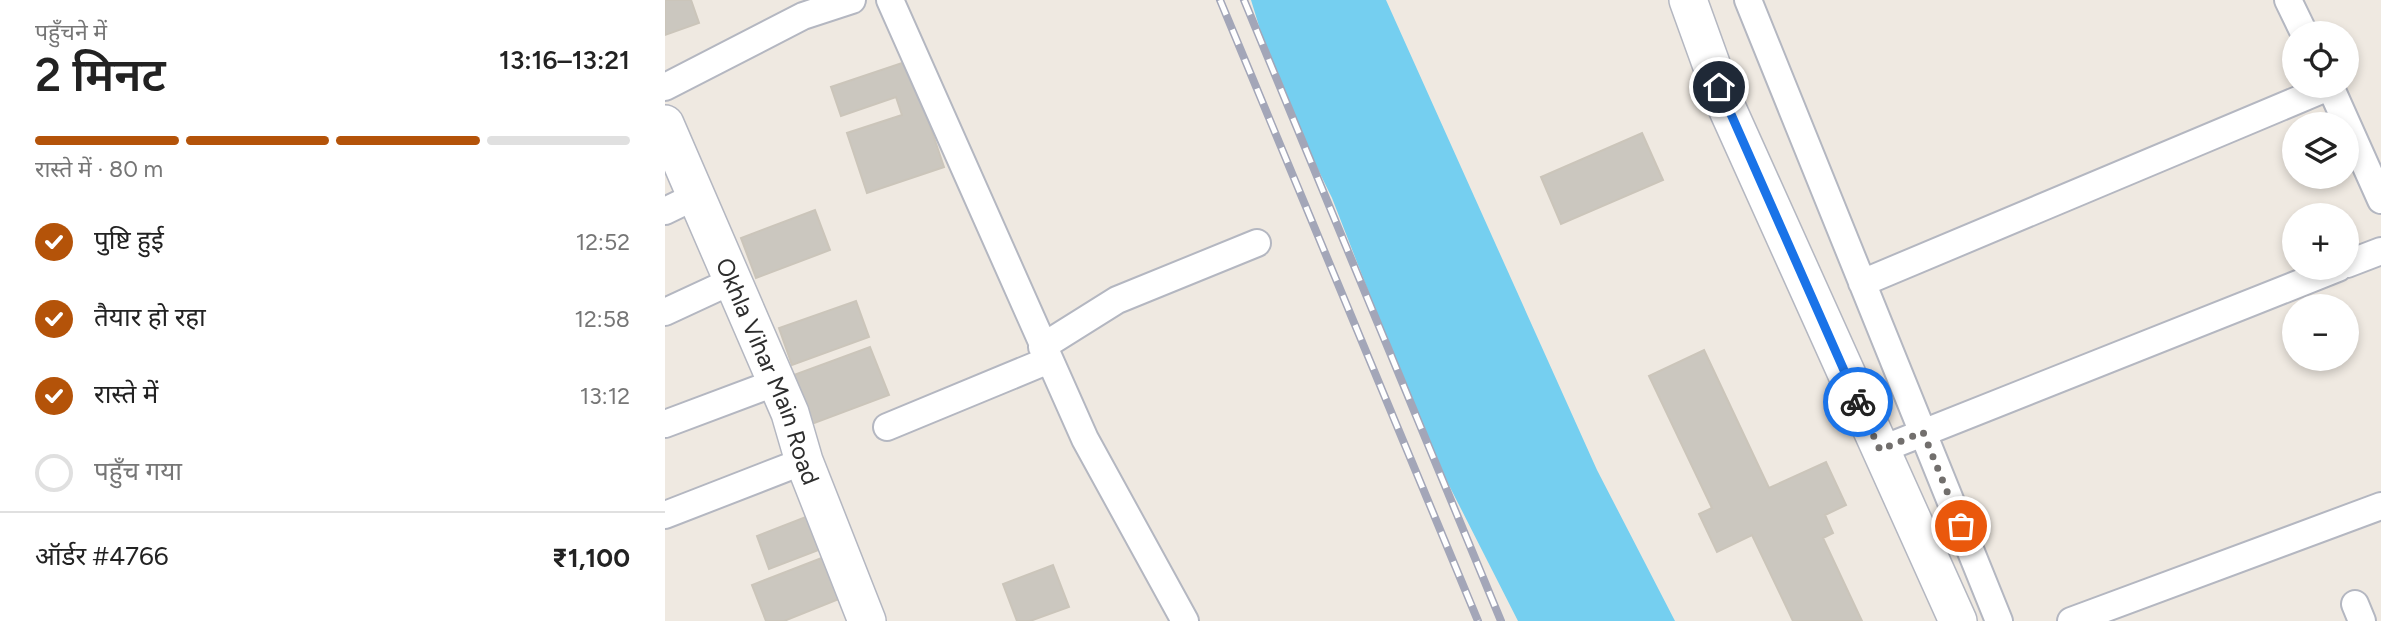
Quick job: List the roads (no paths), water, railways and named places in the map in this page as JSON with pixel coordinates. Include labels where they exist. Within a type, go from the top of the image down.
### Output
[{"type":"street","points":[[665,86],[803,16],[852,0]]},
{"type":"street","points":[[890,0],[1085,439],[1176,619]]},
{"type":"street","points":[[1688,0],[1727,108],[1958,621]]},
{"type":"street","points":[[1748,0],[1999,621]]},
{"type":"street","points":[[2288,0],[2298,21]]},
{"type":"street","points":[[1863,284],[2302,98]]},
{"type":"street","points":[[2335,98],[2381,200]]},
{"type":"street","name":"Okhla Vihar Main Road","points":[[665,124],[777,382],[804,461],[867,621]]},
{"type":"street","points":[[665,211],[698,195]]},
{"type":"street","points":[[887,427],[1046,354],[1117,300],[1257,243]]},
{"type":"street","points":[[2359,259],[2381,251]]},
{"type":"street","points":[[665,312],[734,280]]},
{"type":"street","points":[[1880,450],[2308,280]]},
{"type":"street","points":[[665,424],[777,382]]},
{"type":"street","points":[[665,515],[804,461]]},
{"type":"street","points":[[2071,621],[2381,506]]},
{"type":"water","points":[[1251,0],[1386,0],[1597,470],[1675,621],[1518,621],[1427,442],[1332,198],[1278,88]]},
{"type":"railway","points":[[1220,0],[1478,621]]},
{"type":"railway","points":[[1244,0],[1501,621]]}]
